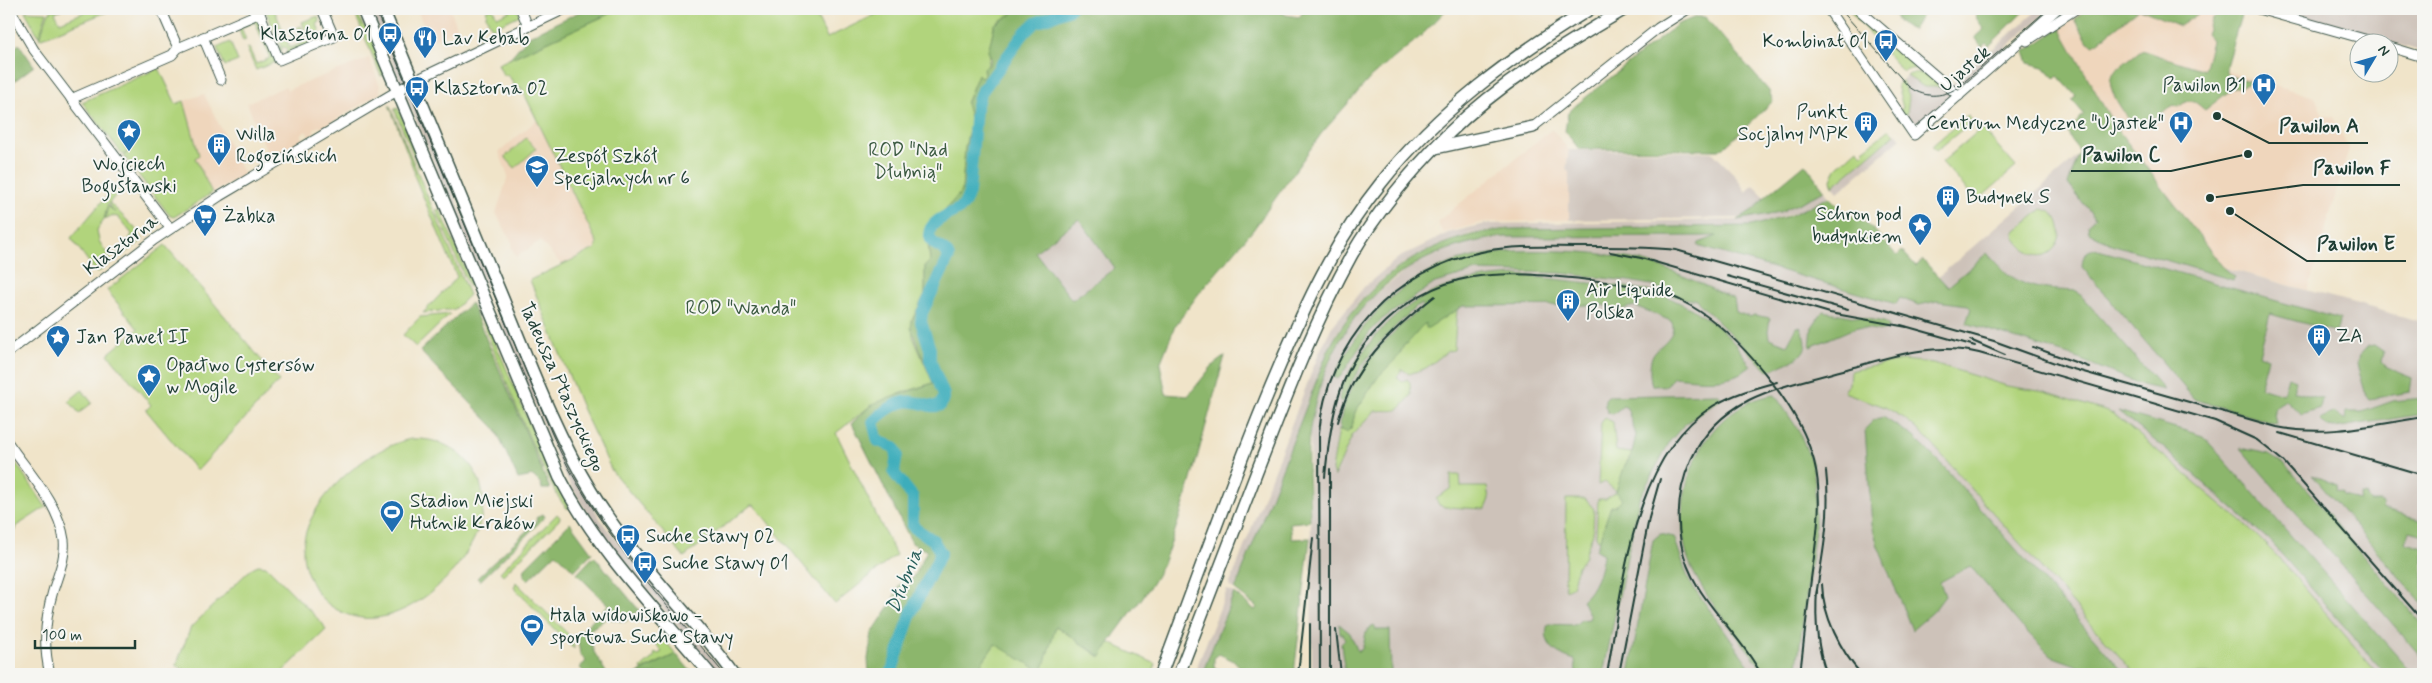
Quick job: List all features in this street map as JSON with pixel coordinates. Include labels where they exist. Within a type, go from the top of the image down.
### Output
[{"type":"main road","name":"Tadeusza Ptaszyckiego","points":[[363,9],[556,469],[577,510],[595,536],[710,674]]},
{"type":"main road","name":"Tadeusza Ptaszyckiego","points":[[383,9],[540,389],[582,476],[612,522],[734,674]]},
{"type":"main road","points":[[1161,674],[1236,471],[1302,314],[1320,277],[1358,214],[1404,155],[1467,94],[1527,48],[1590,9]]},
{"type":"main road","points":[[1179,674],[1282,406],[1326,304],[1352,255],[1379,214],[1434,148],[1474,110],[1512,81],[1625,9]]},
{"type":"main road","points":[[1434,148],[1533,127]]},
{"type":"main road","points":[[556,469],[555,459],[563,455],[582,476]]},
{"type":"main road","points":[[692,654],[701,659],[706,658],[712,652],[710,643]]},
{"type":"street","points":[[10,9],[34,50],[170,228]]},
{"type":"street","points":[[162,9],[178,48]]},
{"type":"street","points":[[71,98],[172,55],[178,48],[259,11],[279,60],[334,37],[322,9]]},
{"type":"street","points":[[520,9],[528,27]]},
{"type":"street","name":"Klasztorna","points":[[9,352],[170,228],[220,196],[397,90],[565,9]]},
{"type":"street","points":[[1533,127],[1652,32],[1688,9]]},
{"type":"street","name":"Ujastek","points":[[1828,9],[1914,135],[2057,9]]},
{"type":"street","points":[[1858,9],[1959,96]]},
{"type":"street","name":"Ujastek","points":[[2016,47],[2076,9]]},
{"type":"street","points":[[2258,9],[2350,35]]},
{"type":"street","points":[[203,37],[221,80]]},
{"type":"street","points":[[2400,50],[2423,57]]},
{"type":"street","points":[[9,444],[48,501],[64,540],[64,557],[52,594],[46,634],[45,647],[50,674]]},
{"type":"shaded area","points":[[370,9],[377,9],[564,460],[605,526],[726,674],[717,674],[613,547],[587,512],[563,472]]},
{"type":"shaded area","points":[[417,9],[450,9],[458,29],[430,41]]},
{"type":"shaded area","points":[[2039,9],[2050,9],[1919,124],[1906,120],[1907,90],[1902,81],[1907,76],[1924,87],[1932,88],[1952,84]]},
{"type":"shaded area","points":[[2083,9],[2227,9],[2214,67],[2315,97],[2323,115],[2333,117],[2349,148],[2308,290],[2222,267],[2114,125],[2060,28]]},
{"type":"shaded area","points":[[2271,9],[2423,9],[2423,52],[2400,45],[2400,32],[2354,32]]},
{"type":"shaded area","points":[[369,58],[380,86],[380,93],[322,128],[319,126],[314,129],[314,133],[309,136],[306,131],[301,134],[303,139],[270,158],[247,103],[286,86],[287,90]]},
{"type":"shaded area","points":[[204,94],[244,175],[212,193],[195,158],[199,155],[184,101]]},
{"type":"shaded area","name":"Zespół Szkół Specjalnych nr 6","points":[[537,120],[597,244],[595,248],[562,265],[540,241],[516,257],[511,246],[513,244],[496,213],[508,176],[499,152]]},
{"type":"shaded area","points":[[2114,125],[2222,267],[2423,322],[2423,674],[1312,674],[1310,431],[1315,405],[1323,375],[1350,321],[1368,300],[1415,264],[1458,245],[1480,239],[1505,237],[1719,236],[1916,296]]},
{"type":"shaded area","points":[[1552,129],[1569,150],[1566,170],[1569,172],[1569,220],[1484,222],[1443,233],[1437,222]]},
{"type":"shaded area","points":[[1897,133],[1901,138],[1838,192],[1833,186]]},
{"type":"shaded area","points":[[1569,150],[1712,152],[1734,174],[1746,192],[1753,185],[1765,197],[1754,209],[1739,218],[1569,220],[1569,172],[1566,170]]},
{"type":"shaded area","points":[[1825,191],[1829,197],[1804,210],[1751,226],[1497,230],[1470,234],[1441,244],[1402,264],[1380,281],[1358,303],[1336,334],[1235,590],[1229,586],[1319,353],[1331,328],[1364,287],[1398,258],[1448,233],[1485,224],[1737,220],[1780,212]]},
{"type":"shaded area","points":[[1079,219],[1115,268],[1072,301],[1035,252]]},
{"type":"shaded area","points":[[1227,590],[1234,593],[1202,674],[1194,674]]},
{"type":"green space","points":[[62,9],[55,12],[60,22],[92,9],[114,9],[39,39],[49,12]]},
{"type":"green space","points":[[265,9],[274,9],[290,48],[303,43],[297,28],[301,26],[309,45],[286,54],[287,48],[282,47],[280,53],[277,47],[281,47]]},
{"type":"green space","points":[[353,9],[356,9],[363,26],[367,27],[386,74],[381,76]]},
{"type":"green space","points":[[487,9],[493,9],[497,17],[510,11],[510,9],[517,9],[520,15],[492,28],[486,16]]},
{"type":"green space","points":[[585,9],[620,9],[509,59],[529,36]]},
{"type":"green space","name":"ROD \"Wanda\"","points":[[620,9],[813,9],[827,38],[887,9],[1010,9],[1012,14],[995,25],[987,69],[981,77],[978,75],[966,103],[971,120],[965,148],[962,191],[943,212],[935,216],[927,237],[930,261],[925,266],[925,294],[912,320],[913,337],[933,383],[895,395],[869,407],[836,433],[896,555],[835,604],[754,505],[751,505],[684,557],[612,471],[583,410],[530,280],[595,249],[597,243],[521,87],[504,95],[503,93],[511,89],[514,84],[509,76],[503,75],[498,64]]},
{"type":"green space","points":[[1010,9],[1277,9],[1286,15],[1299,17],[1306,9],[1447,9],[1421,36],[1371,77],[1321,134],[1253,230],[1200,292],[1175,326],[1160,364],[1166,394],[1188,396],[1213,365],[1225,356],[1189,485],[1164,561],[1158,574],[1101,657],[1056,626],[1042,672],[995,644],[974,674],[869,674],[868,659],[872,633],[891,604],[899,585],[912,579],[927,551],[912,543],[852,423],[869,407],[880,401],[933,383],[911,328],[912,320],[925,294],[925,266],[930,261],[927,227],[930,221],[943,212],[962,191],[965,148],[971,120],[966,104],[978,74],[981,77],[984,75],[983,68],[989,65],[991,58],[988,51],[995,24],[1012,14]],"holes":[[[1079,219],[1115,268],[1072,300],[1035,252]]]},
{"type":"green space","points":[[1848,9],[1853,9],[1922,69],[1907,69],[1903,72]]},
{"type":"green space","points":[[1892,9],[1926,9],[1913,30],[1905,27],[1900,22]]},
{"type":"green space","points":[[1974,9],[2026,9],[1989,46],[1986,43],[1982,47],[1975,37],[1984,29],[1977,19]]},
{"type":"green space","points":[[2086,9],[2139,9],[2094,45],[2088,42],[2075,19]]},
{"type":"green space","points":[[2140,9],[2200,9],[2198,14],[2180,26]]},
{"type":"green space","points":[[2227,9],[2242,12],[2226,66],[2226,73],[2229,76],[2254,82],[2232,89],[2205,110],[2194,101],[2187,101],[2178,107],[2174,105],[2139,127],[2134,124],[2115,97],[2110,82],[2113,74],[2141,50],[2204,70],[2212,41],[2206,34],[2212,18]]},
{"type":"green space","points":[[25,11],[47,12],[39,37]]},
{"type":"green space","points":[[318,16],[320,22],[317,24],[320,32],[315,36],[316,40],[311,44],[302,22]]},
{"type":"green space","points":[[1696,17],[1705,17],[1769,91],[1773,101],[1727,145],[1719,150],[1579,149],[1565,131],[1568,113],[1678,24]]},
{"type":"green space","points":[[256,18],[259,20],[275,62],[256,70],[247,49],[249,48],[256,64],[270,58],[255,22],[241,27],[246,40],[243,41],[237,25]]},
{"type":"green space","points":[[2060,28],[2114,125],[2222,266],[2235,277],[2233,280],[2111,244],[2089,232],[2088,224],[2095,218],[2068,184],[2080,152],[2071,140],[2068,132],[2084,114],[2072,100],[2076,96],[2058,76],[2055,79],[2044,67],[2028,63],[2024,52]]},
{"type":"green space","points":[[230,42],[238,61],[225,66],[217,48]]},
{"type":"green space","points":[[19,44],[34,66],[9,85],[9,49],[11,51]]},
{"type":"green space","points":[[159,68],[176,104],[184,101],[199,155],[195,158],[212,193],[174,217],[170,216],[124,156],[129,151],[123,155],[82,102]]},
{"type":"green space","points":[[1927,73],[1943,87],[1924,87],[1907,76],[1910,74]]},
{"type":"green space","points":[[1902,81],[1909,99],[1906,120],[1900,110],[1903,108],[1897,85]]},
{"type":"green space","points":[[389,104],[469,295],[455,309],[423,313],[457,277],[414,175],[415,173]]},
{"type":"green space","points":[[398,108],[423,167],[419,168],[395,111]]},
{"type":"green space","points":[[1968,115],[1971,119],[1970,123],[1936,151],[1932,146]]},
{"type":"green space","points":[[1982,128],[2016,167],[1977,201],[1942,162]]},
{"type":"green space","points":[[1890,129],[1895,134],[1833,186],[1831,180],[1836,168],[1857,149],[1862,154],[1865,152],[1863,150]]},
{"type":"green space","points":[[526,138],[536,149],[515,168],[505,157]]},
{"type":"green space","points":[[1805,164],[1825,191],[1780,212],[1737,220],[1754,209],[1765,197]]},
{"type":"green space","points":[[115,191],[117,194],[108,204],[104,219],[97,230],[99,241],[112,262],[97,273],[71,238],[105,198]]},
{"type":"green space","points":[[1829,197],[1846,214],[1861,219],[1876,232],[1897,256],[1902,251],[1916,266],[1923,260],[1948,287],[1987,253],[2007,273],[2026,284],[2048,289],[2077,291],[2164,390],[2145,386],[2069,355],[1966,323],[1971,308],[1968,305],[1937,301],[1919,305],[1900,298],[1896,304],[1698,246],[1699,243],[1717,236],[1505,237],[1466,244],[1431,257],[1399,274],[1373,297],[1350,324],[1332,355],[1319,390],[1310,429],[1308,463],[1310,521],[1290,523],[1292,539],[1310,538],[1294,674],[1236,674],[1239,666],[1232,660],[1219,654],[1214,658],[1214,667],[1226,674],[1202,674],[1234,593],[1255,610],[1257,607],[1235,590],[1328,351],[1343,325],[1361,302],[1381,282],[1404,264],[1428,251],[1455,240],[1483,233],[1512,229],[1751,226],[1789,216]]},
{"type":"green space","points":[[110,203],[134,227],[143,240],[117,258],[114,254],[126,246],[132,234],[118,217],[111,216],[105,219],[108,206],[115,213],[109,205]]},
{"type":"green space","points":[[440,209],[472,285],[469,287],[436,210]]},
{"type":"green space","points":[[2042,209],[2054,215],[2059,224],[2060,235],[2056,245],[2049,253],[2039,256],[2027,251],[2014,237],[2015,232]]},
{"type":"green space","points":[[165,245],[279,381],[197,471],[146,410],[151,405],[108,354],[138,329],[107,290]]},
{"type":"green space","points":[[2095,249],[2340,319],[2336,332],[2270,314],[2259,355],[2268,358],[2260,387],[2283,394],[2288,377],[2296,380],[2293,391],[2322,399],[2320,408],[2301,414],[2286,400],[2274,409],[2276,424],[2194,399],[2082,267],[2085,255],[2088,251]]},
{"type":"green space","points":[[1515,251],[1594,253],[1653,264],[1734,299],[1736,312],[1750,317],[1754,315],[1770,318],[1769,338],[1787,345],[1797,327],[1800,327],[1805,337],[1806,345],[1799,357],[1768,371],[1695,299],[1683,299],[1651,285],[1629,281],[1560,273],[1477,271],[1435,283],[1381,320],[1369,333],[1341,376],[1337,379],[1334,377],[1345,355],[1373,316],[1407,285],[1427,273],[1449,264],[1478,256]]},
{"type":"green space","points":[[1518,275],[1626,287],[1660,293],[1692,309],[1720,328],[1736,345],[1751,366],[1733,376],[1724,378],[1673,377],[1667,386],[1652,385],[1650,373],[1651,360],[1654,353],[1671,334],[1673,326],[1671,321],[1635,306],[1618,310],[1603,305],[1463,306],[1428,328],[1426,328],[1426,323],[1420,328],[1404,345],[1399,356],[1378,377],[1355,412],[1352,427],[1347,432],[1340,430],[1342,413],[1348,396],[1368,362],[1395,331],[1422,308],[1422,304],[1405,317],[1365,361],[1342,402],[1339,400],[1340,394],[1351,369],[1378,333],[1394,317],[1411,304],[1450,286],[1471,280]]},
{"type":"green space","points":[[475,302],[480,305],[544,459],[569,506],[568,509],[559,497],[533,446]]},
{"type":"green space","points":[[471,303],[550,489],[542,489],[541,484],[533,476],[518,479],[495,428],[420,351]]},
{"type":"green space","points":[[1457,309],[1454,350],[1448,351],[1426,368],[1409,374],[1402,369],[1397,377],[1402,382],[1407,379],[1410,382],[1411,395],[1399,409],[1375,411],[1353,434],[1334,477],[1332,470],[1339,429],[1352,427],[1355,412],[1378,377],[1399,356],[1404,344],[1418,329],[1424,324],[1448,315]]},
{"type":"green space","points":[[1823,311],[1884,322],[1888,327],[1883,331],[1857,327],[1810,347],[1812,327]]},
{"type":"green space","points":[[450,314],[416,347],[403,335],[420,317]]},
{"type":"green space","points":[[2374,345],[2384,352],[2382,361],[2387,368],[2412,378],[2410,392],[2369,399],[2366,395],[2357,364],[2359,356],[2368,346]]},
{"type":"green space","points":[[1902,360],[1933,363],[2007,386],[2045,392],[2114,414],[2249,528],[2279,558],[2378,674],[2135,674],[1926,437],[1904,418],[1885,407],[1844,392],[1849,384],[1850,371]]},
{"type":"green space","points":[[82,390],[92,403],[79,413],[69,401]]},
{"type":"green space","points":[[1719,394],[1721,398],[1684,425],[1670,441],[1639,499],[1603,674],[1576,674],[1575,660],[1552,648],[1546,631],[1548,624],[1575,625],[1581,620],[1589,619],[1590,617],[1582,600],[1594,585],[1599,573],[1603,554],[1596,550],[1611,506],[1617,505],[1622,500],[1616,491],[1625,465],[1631,457],[1636,435],[1627,408],[1623,406],[1613,414],[1608,413],[1605,399],[1608,396]]},
{"type":"green space","points":[[1775,395],[1799,431],[1812,463],[1815,482],[1815,529],[1796,674],[1763,674],[1758,663],[1716,608],[1694,573],[1685,548],[1682,520],[1685,491],[1694,464],[1707,439],[1725,418],[1748,403]]},
{"type":"green space","points":[[2423,398],[2423,414],[2334,428],[2328,427],[2320,419],[2334,412],[2345,420],[2346,412],[2362,412],[2393,401]]},
{"type":"green space","points":[[2118,411],[2203,436],[2413,674],[2385,673],[2270,541],[2165,449]]},
{"type":"green space","points":[[1883,417],[1914,437],[1945,468],[2125,674],[2088,674],[2076,665],[2051,656],[2022,627],[1970,566],[1940,582],[1945,596],[1933,612],[1912,630],[1878,546],[1872,525],[1865,429],[1874,420]]},
{"type":"green space","points":[[1605,418],[1613,422],[1616,451],[1632,453],[1625,465],[1622,500],[1617,505],[1611,506],[1599,542],[1596,536],[1598,499],[1606,499],[1616,491],[1605,482],[1598,485],[1601,423]]},
{"type":"green space","name":"Stadion Miejski Hutnik Kraków","points":[[411,439],[440,443],[453,449],[465,459],[480,483],[483,510],[475,537],[459,564],[437,587],[413,605],[387,616],[362,618],[348,615],[329,605],[312,584],[306,570],[303,555],[306,532],[314,513],[341,479],[376,453],[394,444]]},
{"type":"green space","points":[[2240,448],[2269,454],[2285,464],[2423,625],[2423,659]]},
{"type":"green space","points":[[9,453],[46,507],[15,527],[16,529],[9,537]]},
{"type":"green space","points":[[1451,475],[1460,475],[1461,487],[1487,487],[1489,499],[1485,509],[1439,505],[1436,499],[1451,488]]},
{"type":"green space","points":[[2312,475],[2337,485],[2336,491],[2343,493],[2343,496],[2359,500],[2361,494],[2366,495],[2370,502],[2380,502],[2383,504],[2382,509],[2423,521],[2423,535],[2409,531],[2405,543],[2423,548],[2423,605]]},
{"type":"green space","points":[[1566,499],[1585,499],[1594,509],[1593,533],[1584,558],[1578,566],[1572,587],[1565,590]]},
{"type":"green space","points":[[543,514],[545,517],[480,581],[477,578],[537,521],[536,518]]},
{"type":"green space","points":[[557,514],[560,517],[559,520],[503,575],[500,572]]},
{"type":"green space","points":[[570,523],[592,553],[574,571],[556,553],[528,580],[524,576],[525,568]]},
{"type":"green space","points":[[1660,534],[1674,537],[1689,581],[1755,674],[1629,674],[1653,540]]},
{"type":"green space","points":[[594,556],[639,610],[625,622],[607,618],[588,631],[594,652],[607,674],[586,674],[580,668],[586,661],[580,654],[577,635],[608,605],[577,574]]},
{"type":"green space","points":[[258,565],[266,566],[323,624],[326,630],[280,674],[195,674],[176,666],[191,627],[252,568]]},
{"type":"green space","points":[[516,582],[573,639],[574,649],[514,588]]},
{"type":"green space","points":[[1339,624],[1350,633],[1358,652],[1362,649],[1366,632],[1370,627],[1374,625],[1376,630],[1390,630],[1391,674],[1345,674],[1341,644],[1345,640],[1343,634],[1340,634]]},
{"type":"green space","points":[[1056,626],[1100,657],[1108,642],[1156,664],[1152,674],[974,674],[995,644]]},
{"type":"green space","points":[[659,636],[676,654],[642,670],[641,668],[654,657],[655,652],[658,654],[662,652],[653,639]]},
{"type":"green space","points":[[676,654],[693,674],[636,674]]},
{"type":"waterway","name":"Dłubnia","points":[[891,674],[911,613],[941,553],[933,540],[913,527],[913,497],[894,473],[897,454],[894,447],[878,441],[873,422],[886,410],[903,402],[914,402],[931,406],[941,405],[944,395],[930,360],[930,349],[921,322],[922,313],[949,257],[945,251],[932,241],[929,232],[931,227],[940,219],[962,207],[969,193],[976,109],[980,94],[1025,32],[1035,23],[1070,9]]},
{"type":"tram line","points":[[375,9],[552,434],[568,467],[587,499],[630,560],[724,674]]},
{"type":"tram line","points":[[1840,9],[1908,86],[1926,95],[1945,94],[1957,88],[2048,9]]},
{"type":"railway","points":[[1320,674],[1319,433],[1325,399],[1336,368],[1351,339],[1371,314],[1395,292],[1423,274],[1453,260],[1486,251],[1543,247],[1639,247],[1676,250],[1994,341],[2066,367],[2277,427],[2314,431],[2350,429],[2423,417]]},
{"type":"railway","points":[[1610,252],[1641,258],[1830,313],[1907,327]]},
{"type":"railway","points":[[1325,477],[1333,419],[1351,365],[1361,348],[1374,333],[1398,310],[1423,294],[1448,283],[1474,277],[1501,274],[1603,281],[1642,287],[1667,294],[1709,318],[1747,353],[1781,395],[1807,440],[1817,475],[1819,505],[1800,674]]},
{"type":"railway","points":[[1727,276],[1848,310]]},
{"type":"railway","points":[[1338,422],[1344,402],[1363,366],[1403,322],[1435,296]]},
{"type":"railway","points":[[1901,325],[1975,346]]},
{"type":"railway","points":[[1970,340],[2005,355]]},
{"type":"railway","points":[[2033,347],[2089,367]]},
{"type":"railway","points":[[1761,674],[1751,657],[1704,596],[1686,562],[1681,543],[1680,500],[1684,479],[1691,460],[1701,442],[1714,426],[1730,412],[1749,400],[1798,382],[1898,355],[1930,350],[1946,349],[1979,353],[2215,421],[2257,440],[2283,461],[2423,621]]},
{"type":"railway","points":[[1607,674],[1626,565],[1635,527],[1648,491],[1664,457],[1686,429],[1713,406],[1736,395],[1777,382]]},
{"type":"railway","points":[[2280,433],[2423,475]]},
{"type":"railway","points":[[1330,469],[1330,674]]},
{"type":"railway","points":[[1816,595],[1827,518],[1826,471]]},
{"type":"railway","points":[[1619,674],[1649,518],[1660,479]]},
{"type":"railway","points":[[1298,674],[1313,538]]},
{"type":"railway","points":[[1822,584],[1823,596],[1834,632],[1853,665],[1861,674]]},
{"type":"railway","points":[[1817,590],[1817,633],[1823,664],[1827,674]]},
{"type":"railway","points":[[1310,624],[1310,674]]},
{"type":"railway","points":[[1336,630],[1341,674]]},
{"type":"place","name":"Klasztorna 01","points":[[390,55]]},
{"type":"place","name":"Lav Kebab","points":[[425,59]]},
{"type":"place","name":"Kombinat 01","points":[[1886,62]]},
{"type":"place","name":"Pawilon B1","points":[[2264,106]]},
{"type":"place","name":"Klasztorna 02","points":[[417,109]]},
{"type":"place","name":"Pawilon A","points":[[2217,116]]},
{"type":"place","name":"Punkt Socjalny MPK","points":[[1866,144]]},
{"type":"place","name":"Centrum Medyczne \"Ujastek\"","points":[[2181,144]]},
{"type":"place","name":"Wojciech Bogusławski","points":[[129,152]]},
{"type":"place","name":"Pawilon C","points":[[2248,154]]},
{"type":"place","name":"Willa Rogozińskich","points":[[219,166]]},
{"type":"place","name":"Zespół Szkół Specjalnych nr 6","points":[[537,188]]},
{"type":"place","name":"Pawilon F","points":[[2210,198]]},
{"type":"place","name":"Pawilon E","points":[[2230,211]]},
{"type":"place","name":"Budynek S","points":[[1948,218]]},
{"type":"place","name":"Żabka","points":[[205,237]]},
{"type":"place","name":"Schron pod budynkiem","points":[[1920,246]]},
{"type":"place","name":"Air Liquide Polska","points":[[1568,322]]},
{"type":"place","name":"ZA","points":[[2319,357]]},
{"type":"place","name":"Jan Paweł II","points":[[58,358]]},
{"type":"place","name":"Opactwo Cystersów w Mogile","points":[[149,397]]},
{"type":"place","name":"Stadion Miejski Hutnik Kraków","points":[[392,533]]},
{"type":"place","name":"Suche Stawy 02","points":[[628,557]]},
{"type":"place","name":"Suche Stawy 01","points":[[645,584]]},
{"type":"place","name":"Hala widowiskowo - sportowa Suche Stawy","points":[[532,647]]},
{"type":"park label","name":"ROD \"Nad Dłubnią\"","points":[[908,161]]}]
